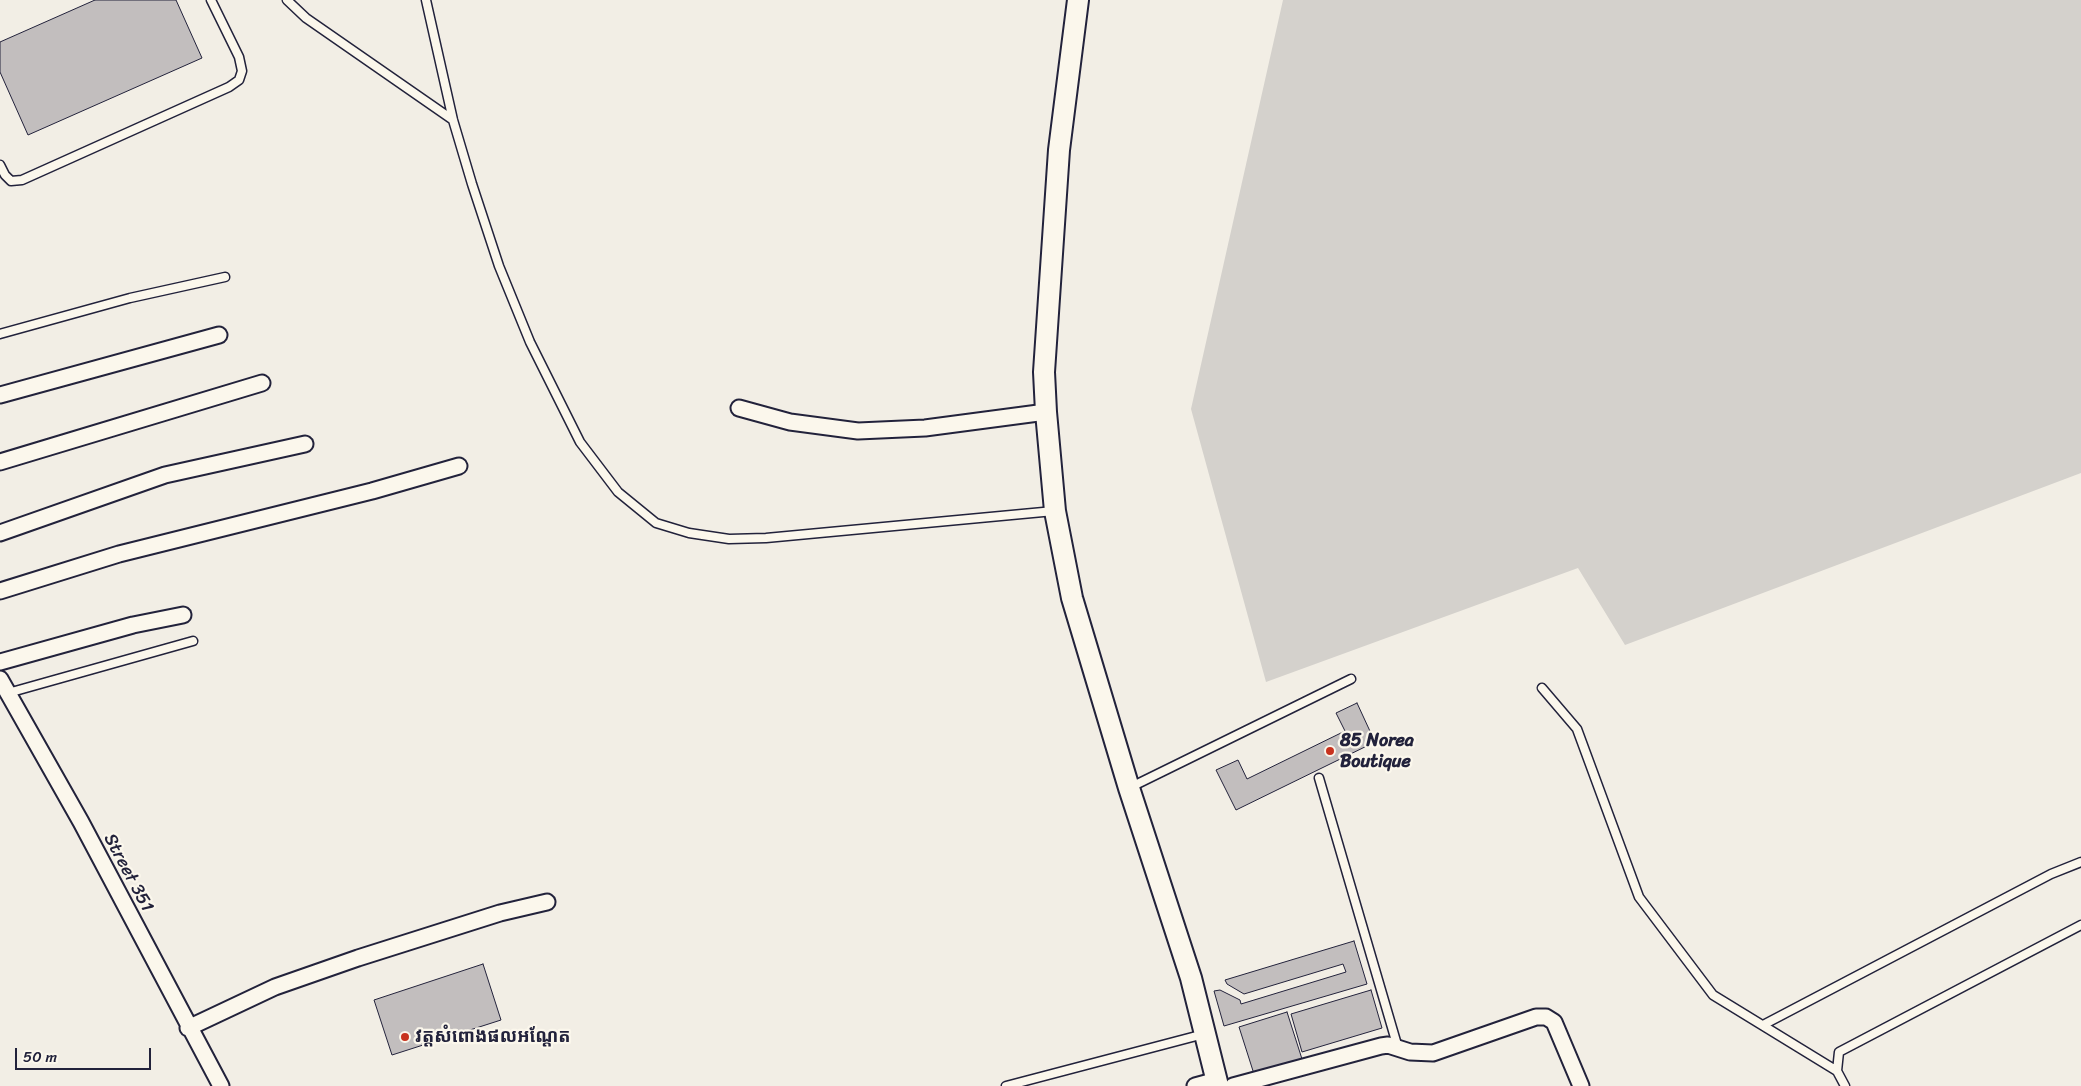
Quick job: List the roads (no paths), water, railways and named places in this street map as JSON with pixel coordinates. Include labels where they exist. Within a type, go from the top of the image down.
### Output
[{"type":"street","points":[[1078,0],[1059,150],[1044,372],[1055,511],[1072,598],[1129,788],[1191,978],[1206,1033],[1223,1084]]},
{"type":"street","points":[[0,395],[219,335]]},
{"type":"street","points":[[0,462],[262,383]]},
{"type":"street","points":[[739,408],[790,422],[858,431],[925,428],[1046,412]]},
{"type":"street","points":[[0,533],[165,475],[305,444]]},
{"type":"street","points":[[0,591],[118,554],[372,491],[459,466]]},
{"type":"street","points":[[0,662],[133,626],[183,615]]},
{"type":"street","name":"Street 351","points":[[0,679],[80,822],[188,1028],[221,1086]]},
{"type":"street","points":[[188,1028],[275,987],[500,913],[547,902]]},
{"type":"street","points":[[1195,1086],[1223,1084],[1381,1046],[1410,1052],[1433,1053],[1536,1017],[1546,1017],[1554,1022],[1581,1086]]},
{"type":"lane","points":[[0,165],[5,175],[11,181],[22,180],[229,87],[239,80],[242,71],[239,57],[211,0]]},
{"type":"lane","points":[[287,0],[306,18],[453,120]]},
{"type":"lane","points":[[426,0],[453,120],[499,266],[530,342],[580,442],[618,492],[656,523],[689,533],[729,539],[766,538],[1055,511]]},
{"type":"lane","points":[[0,334],[130,298],[225,277]]},
{"type":"lane","points":[[8,693],[193,641]]},
{"type":"lane","points":[[1129,788],[1350,679]]},
{"type":"lane","points":[[1542,688],[1577,729],[1639,897],[1713,995],[1837,1070],[1845,1086]]},
{"type":"lane","points":[[1319,778],[1398,1048]]},
{"type":"lane","points":[[1763,1026],[2051,874],[2081,862]]},
{"type":"lane","points":[[1837,1070],[1839,1052],[2081,925]]},
{"type":"lane","points":[[1006,1086],[1206,1033]]},
{"type":"place","name":"85 Norea Boutique","points":[[1330,751]]},
{"type":"place","name":"វត្តសំពោងផលអណ្តែត","points":[[405,1037]]}]
